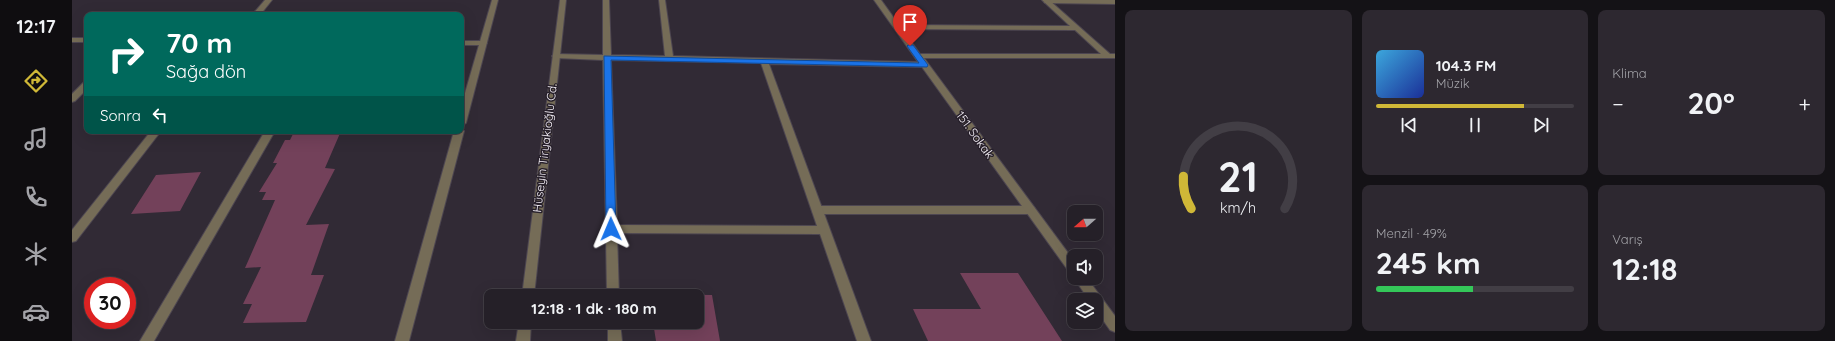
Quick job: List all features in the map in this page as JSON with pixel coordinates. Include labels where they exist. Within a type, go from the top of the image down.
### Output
[{"type":"street","points":[[259,12],[269,0]]},
{"type":"street","points":[[464,112],[495,0]]},
{"type":"street","name":"Hüseyin Tiryakioğlu Cd.","points":[[529,289],[563,0]]},
{"type":"street","points":[[606,0],[613,289]]},
{"type":"street","points":[[662,0],[669,59]]},
{"type":"street","name":"151. Sokak","points":[[877,0],[1067,260]]},
{"type":"street","points":[[1046,1],[1115,2]]},
{"type":"street","points":[[1046,1],[1075,28],[1111,56],[1115,62]]},
{"type":"street","points":[[896,27],[1075,28]]},
{"type":"street","points":[[72,40],[84,40]]},
{"type":"street","points":[[464,43],[483,43]]},
{"type":"street","points":[[556,56],[924,65]]},
{"type":"street","points":[[918,56],[1111,56]]},
{"type":"street","points":[[764,62],[864,341]]},
{"type":"street","points":[[72,99],[84,87]]},
{"type":"street","points":[[72,238],[154,134]]},
{"type":"street","points":[[147,341],[268,134]]},
{"type":"street","points":[[402,341],[458,134]]},
{"type":"street","points":[[817,210],[1030,210]]},
{"type":"street","points":[[611,229],[824,230]]},
{"type":"street","points":[[1085,285],[1115,326]]},
{"type":"street","points":[[523,341],[524,329]]},
{"type":"street","points":[[614,329],[615,341]]},
{"type":"building","points":[[293,134],[340,134],[325,168],[335,169],[306,225],[329,224],[311,275],[324,275],[306,322],[243,323],[252,304],[243,304],[261,267],[245,268],[275,200],[262,200],[266,192],[259,192],[277,163],[273,163],[285,140],[290,140]]},
{"type":"building","points":[[201,172],[180,211],[131,214],[156,175]]},
{"type":"building","points":[[960,273],[1018,273],[1062,341],[928,341],[913,309],[981,309]]},
{"type":"building","points":[[704,295],[712,295],[720,341],[656,341],[654,329],[704,329]]},
{"type":"route","points":[[611,229],[607,58],[924,65],[910,46]]}]
